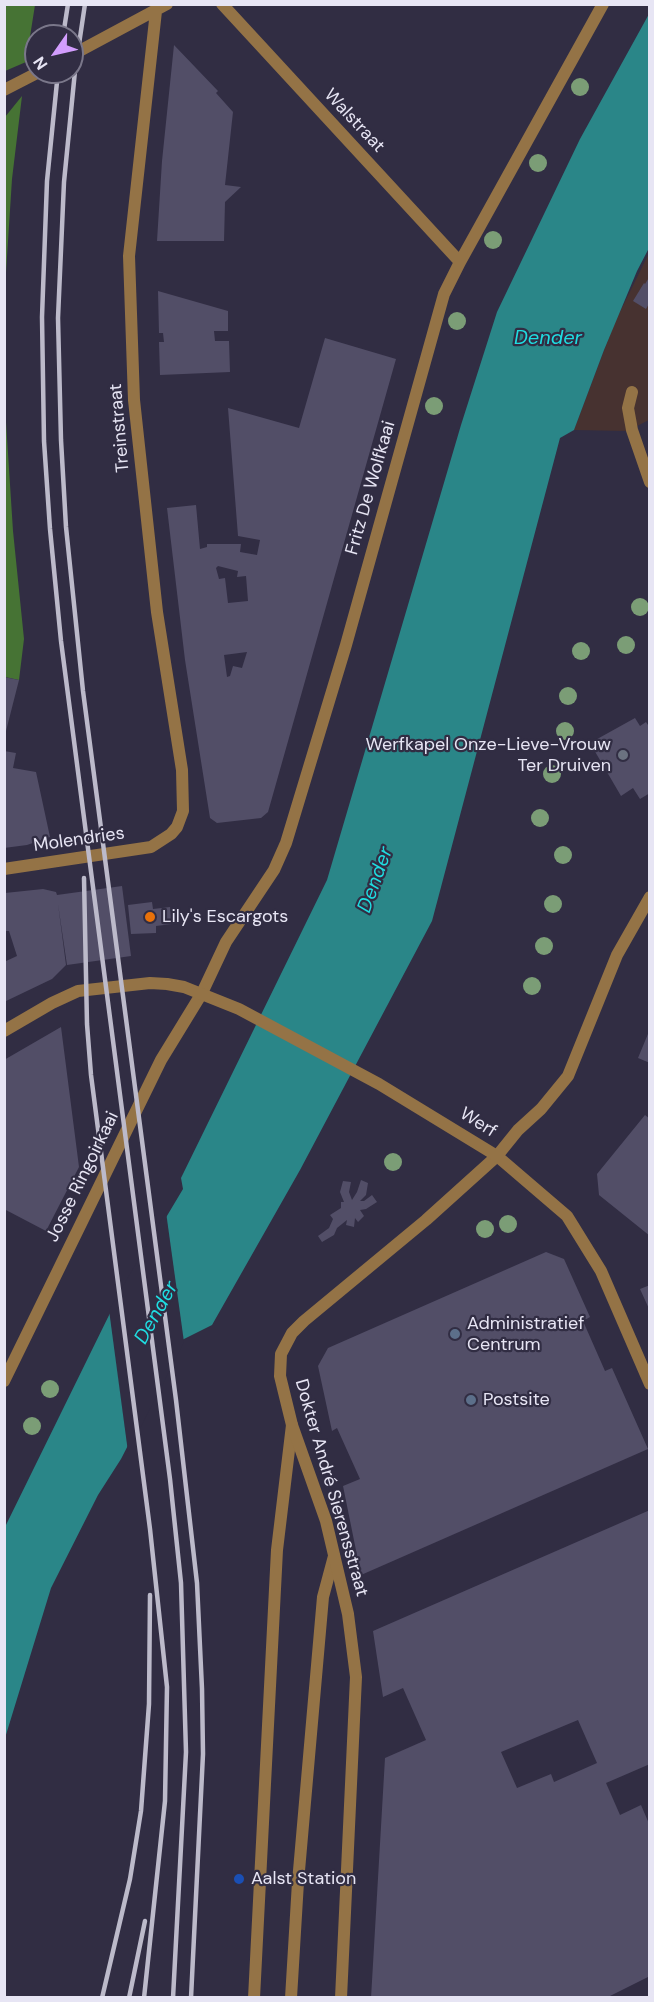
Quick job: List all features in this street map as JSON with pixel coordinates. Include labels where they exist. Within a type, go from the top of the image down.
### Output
[{"type":"street","name":"Walstraat","points":[[222,4],[460,262]]},
{"type":"street","name":"Fritz De Wolfkaai","points":[[202,993],[226,942],[264,887],[286,843],[346,645],[444,294],[603,4]]},
{"type":"street","points":[[84,49],[161,8]]},
{"type":"street","name":"Treinstraat","points":[[158,844],[177,827],[183,811],[184,799],[182,770],[157,612],[134,400],[129,256],[161,8]]},
{"type":"street","points":[[4,90],[24,80]]},
{"type":"street","points":[[632,392],[628,408],[632,430],[650,482]]},
{"type":"street","name":"Molendries","points":[[4,869],[158,844]]},
{"type":"street","name":"Werf","points":[[4,1031],[52,1003],[78,991],[150,983],[184,987],[239,1009],[380,1084],[497,1156],[568,1076],[617,955],[650,897]]},
{"type":"street","name":"Josse Ringoirkaai","points":[[4,1381],[161,1060],[202,993]]},
{"type":"street","points":[[497,1156],[567,1216],[601,1271],[650,1384]]},
{"type":"street","name":"Dokter André Sierensstraat","points":[[341,1998],[356,1677],[348,1614],[326,1521],[292,1425],[280,1376],[281,1354],[292,1333],[426,1220],[497,1156]]},
{"type":"street","points":[[254,1998],[277,1550],[292,1425]]},
{"type":"street","points":[[291,1998],[298,1882],[323,1597],[334,1556]]},
{"type":"shaded area","points":[[4,5],[35,5],[32,24],[24,24],[24,63],[5,71]]},
{"type":"shaded area","points":[[22,96],[12,179],[5,288],[5,117]]},
{"type":"shaded area","points":[[649,253],[649,420],[627,431],[574,430],[614,324]]},
{"type":"shaded area","points":[[4,391],[13,531],[24,639],[19,680],[5,677]]},
{"type":"water","name":"Dender","points":[[649,14],[649,248],[604,350],[574,430],[560,438],[432,921],[300,1170],[212,1325],[182,1340],[121,1459],[98,1495],[51,1588],[5,1738],[5,1527],[115,1303],[183,1189],[181,1178],[327,880],[461,425],[497,312],[580,139]]},
{"type":"pier","points":[[166,1212],[184,1342],[128,1452],[109,1310]]},
{"type":"building","points":[[174,45],[218,91],[216,93],[233,112],[225,185],[241,187],[225,202],[224,241],[157,241],[162,161]]},
{"type":"building","points":[[650,276],[650,302],[646,309],[633,301]]},
{"type":"building","points":[[158,291],[228,311],[228,331],[214,331],[215,341],[229,341],[230,372],[160,375],[159,342],[164,342],[163,333],[159,333]]},
{"type":"building","points":[[325,338],[396,359],[268,812],[261,818],[217,823],[210,818],[185,660],[167,508],[196,505],[200,549],[207,547],[207,544],[241,544],[240,552],[257,555],[260,540],[238,536],[228,408],[299,428]],"holes":[[[218,566],[238,571],[237,577],[246,576],[248,601],[228,603],[225,578],[219,579],[216,568]],[[247,652],[242,668],[233,666],[230,676],[227,677],[224,655]]]},
{"type":"building","points":[[4,677],[19,680],[5,735],[4,735]]},
{"type":"building","name":"Werfkapel Onze-Lieve-Vrouw Ter Druiven","points":[[635,718],[640,726],[646,722],[650,728],[650,793],[640,799],[633,788],[621,796],[590,743]]},
{"type":"building","points":[[4,751],[16,753],[13,768],[36,772],[50,837],[27,845],[4,848]]},
{"type":"building","points":[[122,886],[131,956],[67,965],[58,904],[66,965],[52,979],[4,1002],[4,962],[17,956],[9,931],[5,931],[5,893],[43,889],[56,892],[57,895]]},
{"type":"building","name":"Lily's Escargots","points":[[152,902],[153,909],[170,907],[172,924],[156,926],[156,933],[131,934],[128,905]]},
{"type":"building","points":[[61,1027],[79,1167],[46,1231],[4,1209],[4,1060]]},
{"type":"building","points":[[650,1029],[650,1063],[638,1058]]},
{"type":"building","points":[[645,1115],[650,1119],[650,1236],[599,1195],[597,1174]]},
{"type":"building","points":[[361,1180],[368,1183],[366,1195],[360,1201],[372,1195],[377,1202],[360,1210],[364,1216],[358,1222],[355,1218],[354,1227],[346,1225],[347,1220],[337,1228],[334,1235],[322,1242],[318,1236],[329,1228],[333,1219],[330,1215],[341,1208],[341,1202],[344,1202],[340,1192],[343,1181],[351,1182],[349,1192],[352,1200]]},
{"type":"building","points":[[546,1252],[564,1259],[590,1317],[583,1321],[605,1371],[612,1368],[648,1449],[361,1575],[343,1486],[360,1479],[337,1428],[332,1431],[318,1366],[328,1348]]},
{"type":"building","points":[[650,1285],[650,1311],[640,1289]]},
{"type":"building","points":[[650,1510],[650,1764],[606,1783],[620,1815],[641,1805],[650,1826],[650,1976],[606,1998],[371,1998],[385,1758],[426,1740],[403,1688],[383,1697],[373,1631]],"holes":[[[578,1720],[597,1763],[554,1782],[551,1774],[517,1788],[501,1752]]]},
{"type":"railway","points":[[65,24],[68,4]]},
{"type":"railway","points":[[85,4],[75,71],[64,182],[58,318],[61,440],[66,527],[83,691],[176,1400],[197,1583],[203,1754],[191,1998]]},
{"type":"railway","points":[[57,84],[47,181],[42,317],[44,441],[61,641],[170,1479],[181,1583],[186,1752],[173,1998]]},
{"type":"railway","points":[[84,878],[87,1024],[91,1075],[150,1529],[167,1687],[165,1801],[144,1998]]},
{"type":"railway","points":[[102,1998],[130,1879],[141,1811],[149,1704],[150,1595]]},
{"type":"railway","points":[[129,1998],[145,1921]]},
{"type":"place","name":"Werfkapel Onze-Lieve-Vrouw Ter Druiven","points":[[623,755]]},
{"type":"place","name":"Lily's Escargots","points":[[150,917]]},
{"type":"place","name":"Administratief Centrum","points":[[455,1334]]},
{"type":"place","name":"Postsite","points":[[471,1400]]},
{"type":"place","name":"Aalst Station","points":[[239,1879]]}]
